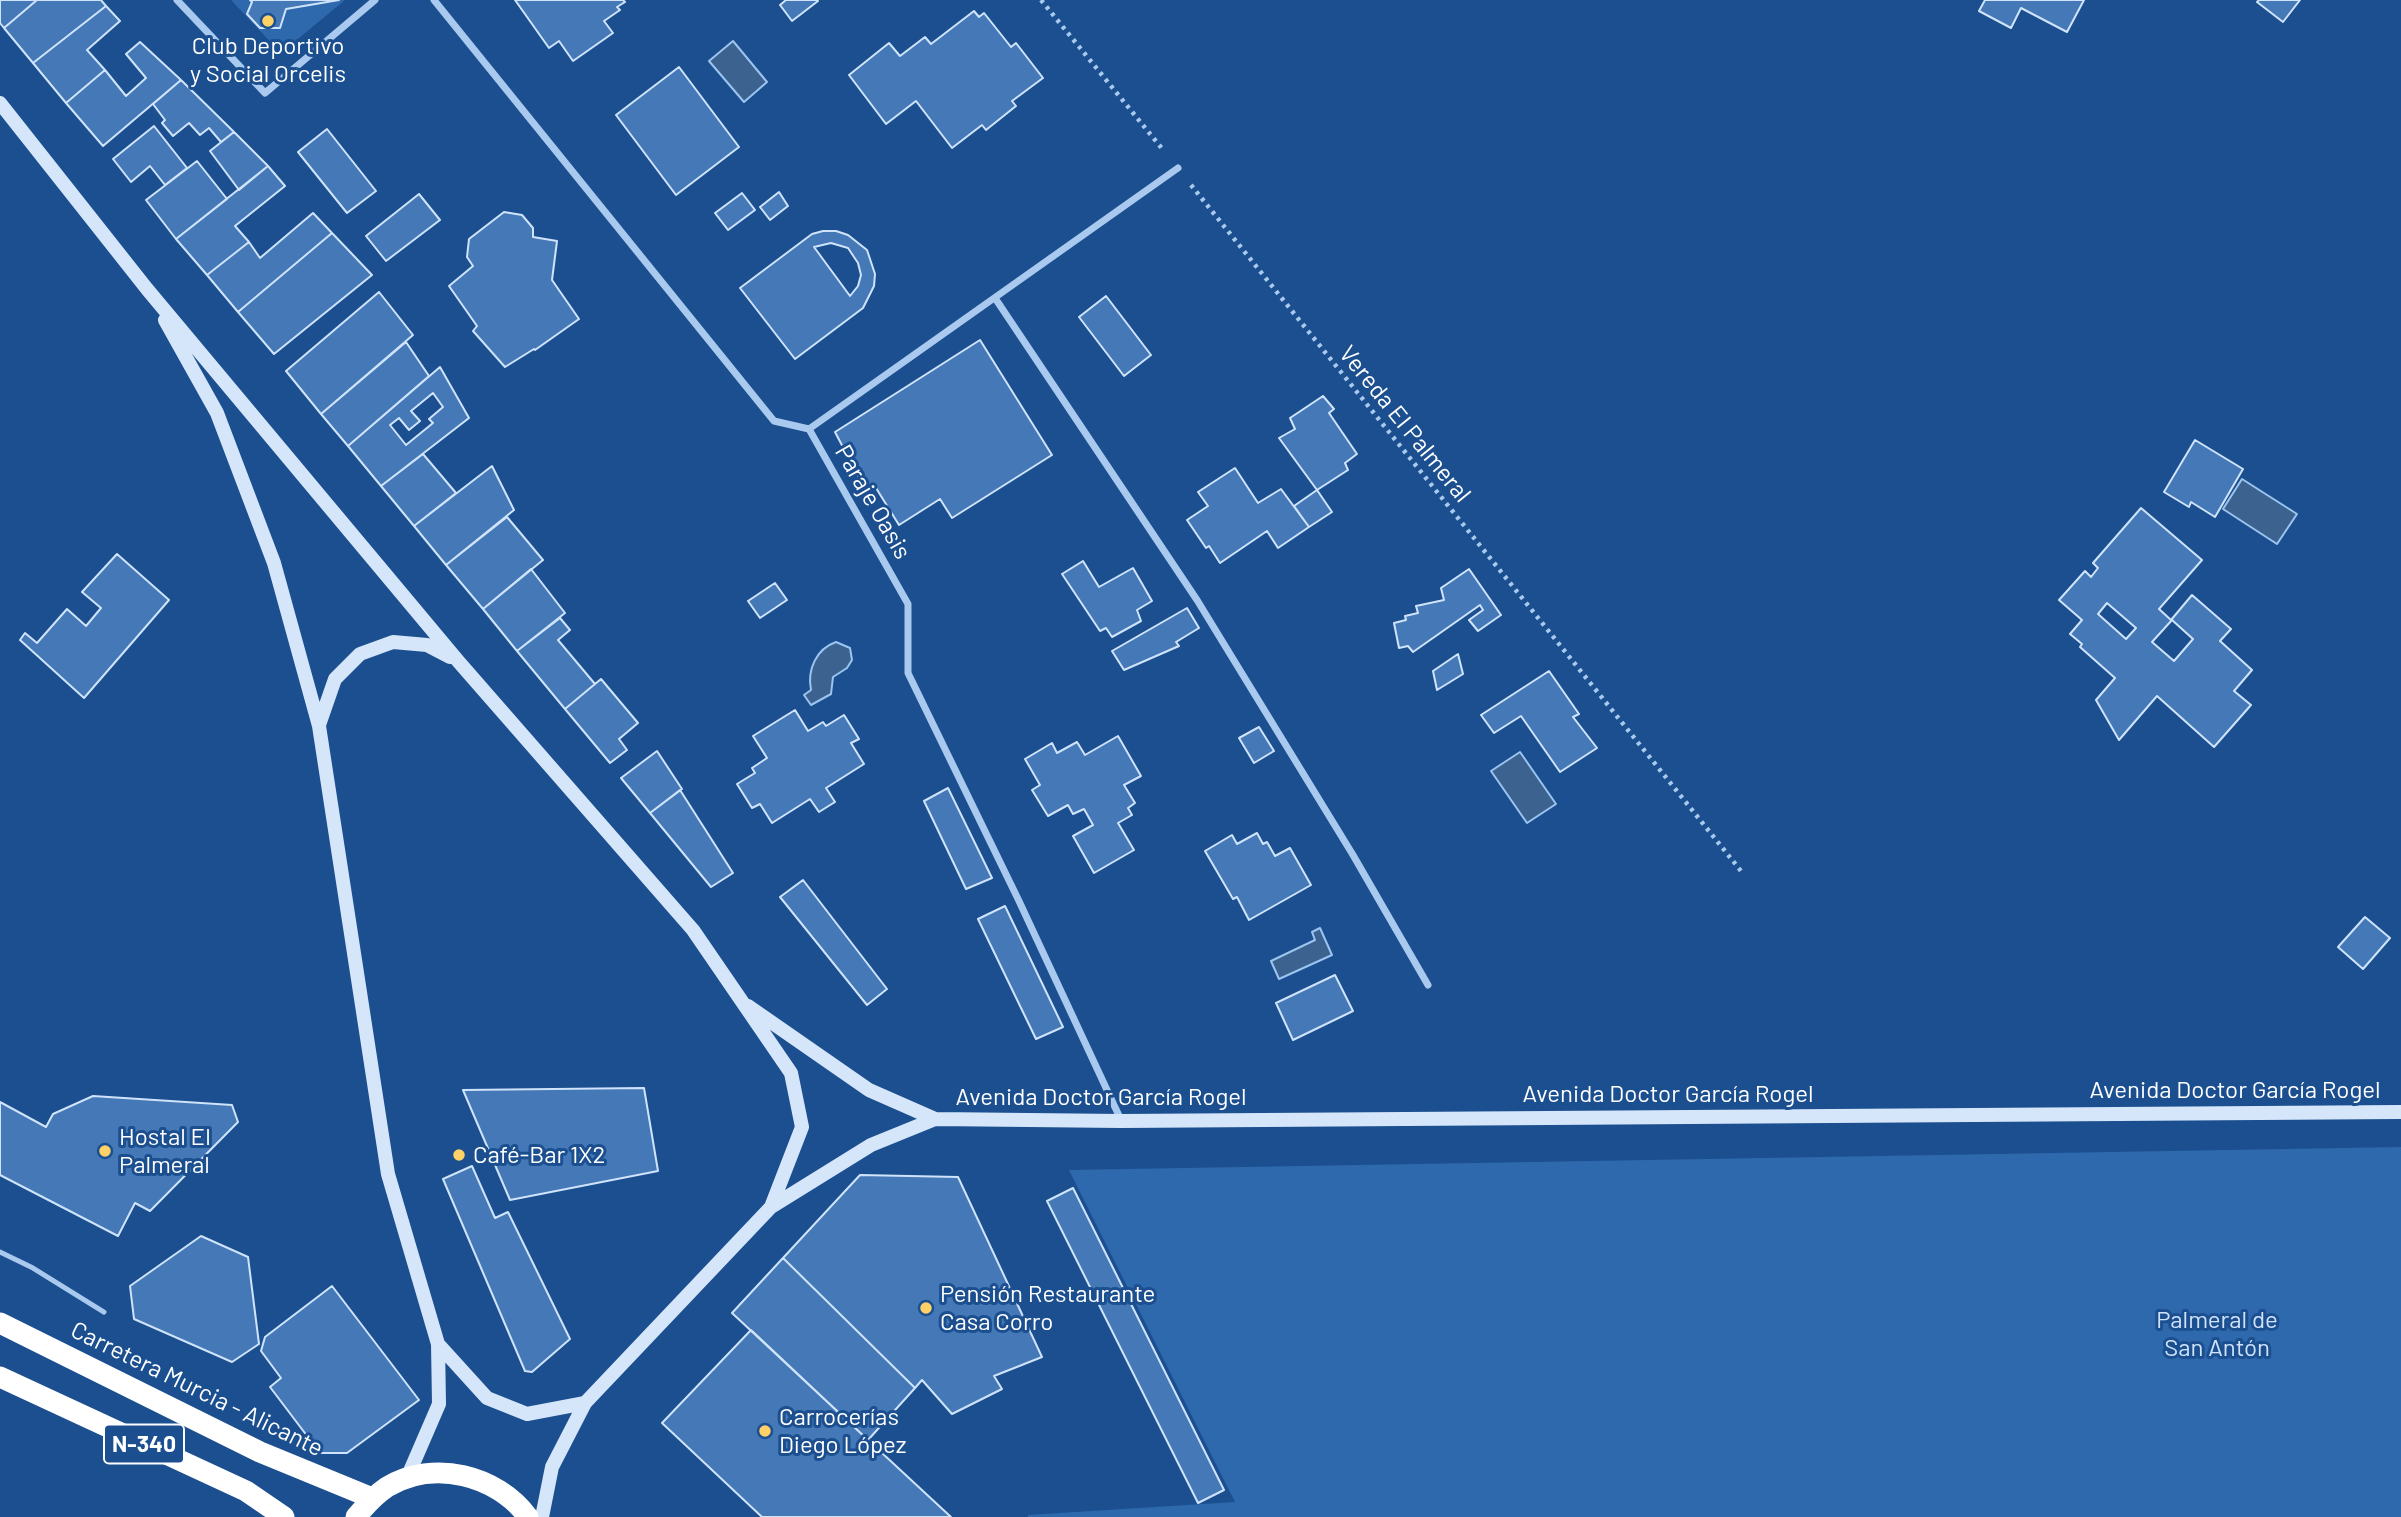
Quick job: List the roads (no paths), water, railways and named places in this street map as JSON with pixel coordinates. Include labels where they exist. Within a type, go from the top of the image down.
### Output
[{"type":"highway","name":"Carretera Murcia - Alicante","points":[[0,1323],[260,1452],[372,1498]]},
{"type":"highway","name":"N-340","points":[[0,1377],[246,1491],[284,1517]]},
{"type":"highway","points":[[356,1517],[372,1498],[389,1486],[407,1478],[445,1472],[483,1480],[516,1501],[528,1517]]},
{"type":"main road","points":[[0,103],[147,289],[458,661],[693,930],[741,1001]]},
{"type":"main road","points":[[147,289],[222,425],[274,563],[319,726],[388,1174],[438,1344],[439,1404],[407,1478]]},
{"type":"main road","points":[[319,726],[335,678],[360,654],[393,642],[427,645],[458,661]]},
{"type":"main road","name":"Avenida Doctor García Rogel","points":[[741,1001],[869,1090],[935,1119]]},
{"type":"main road","name":"Avenida Doctor García Rogel","points":[[741,1001],[791,1073],[802,1127],[771,1208]]},
{"type":"main road","name":"Avenida Doctor García Rogel","points":[[542,1517],[552,1467],[585,1404],[771,1208],[872,1145],[935,1119],[1121,1121],[2401,1112]]},
{"type":"main road","points":[[438,1344],[487,1398],[527,1414],[585,1404]]},
{"type":"street","points":[[177,0],[265,93],[375,0]]},
{"type":"street","name":"Paraje Oasis","points":[[434,0],[774,421],[809,429],[908,604],[908,673],[1019,901],[1121,1121]]},
{"type":"street","points":[[809,429],[1178,168]]},
{"type":"street","points":[[995,298],[1197,600],[1353,855],[1427,985]]},
{"type":"lane","points":[[0,1252],[33,1268],[104,1312]]},
{"type":"place","name":"Club Deportivo y Social Orcelis","points":[[268,21]]},
{"type":"place","name":"Hostal El Palmeral","points":[[105,1151]]},
{"type":"place","name":"Café-Bar 1X2","points":[[459,1155]]},
{"type":"place","name":"Pensión Restaurante Casa Corro","points":[[926,1308]]},
{"type":"place","name":"Carrocerías Diego López","points":[[765,1431]]},
{"type":"park label","name":"Palmeral de San Antón","points":[[2217,1334]]}]
